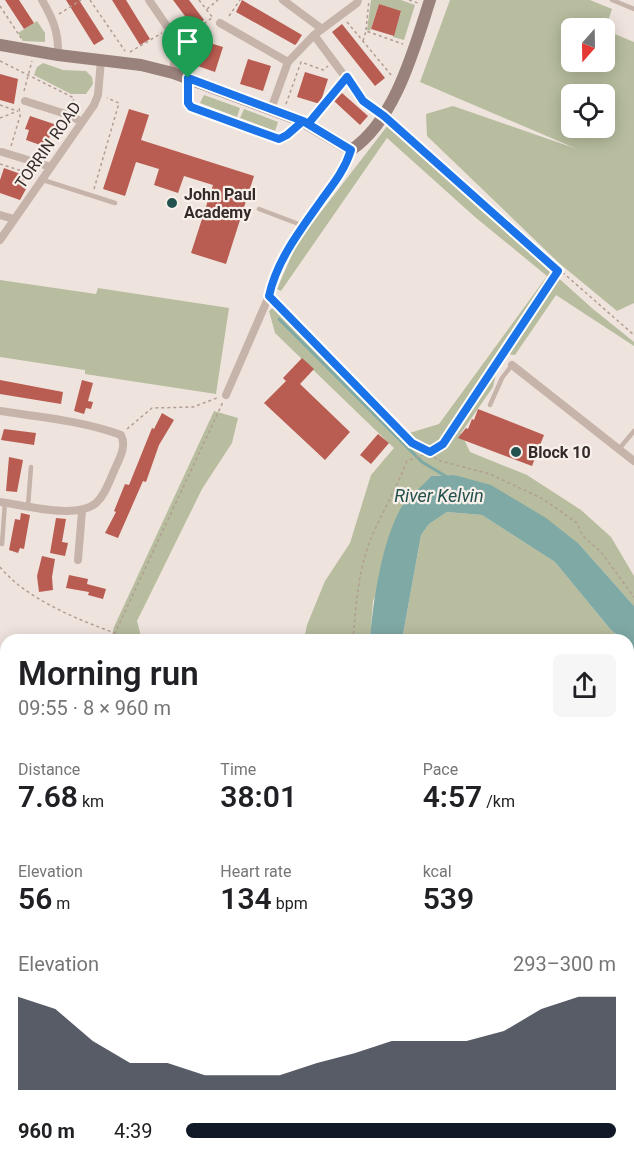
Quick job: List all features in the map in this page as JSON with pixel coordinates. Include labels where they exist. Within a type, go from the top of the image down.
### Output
[{"type":"street","points":[[42,0],[53,18],[59,37],[58,55]]},
{"type":"street","points":[[149,0],[177,42],[173,73]]},
{"type":"street","points":[[283,0],[322,29]]},
{"type":"street","points":[[277,111],[288,62],[314,35],[358,0]]},
{"type":"street","points":[[226,394],[269,296],[273,279],[304,226],[346,166],[351,150],[375,129],[384,116],[399,85],[429,0]]},
{"type":"street","points":[[220,23],[288,62]]},
{"type":"street","points":[[314,35],[363,101]]},
{"type":"street","points":[[0,45],[141,65],[173,73],[305,122],[351,150]]},
{"type":"street","name":"TORRIN ROAD","points":[[0,240],[82,123],[98,95],[101,60]]},
{"type":"street","points":[[25,101],[69,114],[82,123]]},
{"type":"street","points":[[2,152],[51,167]]},
{"type":"street","points":[[0,215],[14,219]]},
{"type":"street","points":[[512,365],[634,460]]},
{"type":"street","points":[[0,411],[66,421],[122,435],[124,446],[107,487],[96,503],[82,511],[3,502]]},
{"type":"street","points":[[78,560],[82,511]]},
{"type":"lane","points":[[612,0],[634,9]]},
{"type":"lane","points":[[188,78],[188,103],[191,107],[279,139],[305,122]]},
{"type":"lane","points":[[43,179],[115,203]]},
{"type":"lane","points":[[259,209],[304,226]]},
{"type":"lane","points":[[490,405],[502,378],[512,365]]},
{"type":"lane","points":[[619,449],[634,430]]},
{"type":"lane","points":[[28,506],[31,467]]},
{"type":"lane","points":[[2,544],[3,502]]},
{"type":"path","points":[[53,18],[81,0]]},
{"type":"path","points":[[90,0],[127,54],[169,29]]},
{"type":"path","points":[[199,0],[212,17],[220,23],[232,14],[240,0]]},
{"type":"path","points":[[206,9],[218,0]]},
{"type":"path","points":[[363,42],[369,0]]},
{"type":"path","points":[[0,6],[30,51]]},
{"type":"path","points":[[340,15],[399,85]]},
{"type":"path","points":[[177,42],[212,17]]},
{"type":"path","points":[[366,31],[413,48]]},
{"type":"path","points":[[0,61],[74,98],[69,114]]},
{"type":"path","points":[[277,111],[301,62],[323,70],[334,61]]},
{"type":"path","points":[[305,122],[347,77]]},
{"type":"path","points":[[92,196],[119,103],[98,95]]},
{"type":"path","points":[[0,105],[18,111],[0,118]]},
{"type":"path","points":[[384,116],[558,271],[634,335]]},
{"type":"path","points":[[0,164],[43,179]]},
{"type":"path","points":[[354,634],[358,585],[371,537],[407,461],[443,444],[558,271]]},
{"type":"path","points":[[269,296],[412,443],[430,452],[437,460],[490,474],[543,499],[577,523],[583,536],[601,552],[634,597]]},
{"type":"path","points":[[122,435],[152,408],[193,407],[226,394]]},
{"type":"path","points":[[0,567],[34,596],[83,622],[115,633],[226,394]]},
{"type":"green space","points":[[371,0],[401,0],[415,5],[404,40],[393,37],[401,12],[379,4],[370,31],[367,30]]},
{"type":"green space","points":[[450,0],[590,0],[612,9],[609,18],[561,18],[561,72],[615,72],[615,34],[634,42],[634,303],[617,311],[559,263],[427,136],[426,114],[453,106],[577,149],[420,82]]},
{"type":"green space","points":[[37,21],[45,33],[45,42],[23,41],[18,33]]},
{"type":"green space","points":[[43,63],[63,70],[86,71],[92,77],[93,84],[86,94],[71,94],[34,75],[37,67]]},
{"type":"green space","points":[[204,95],[240,108],[237,117],[200,103]]},
{"type":"green space","points":[[244,109],[278,122],[275,131],[240,118]]},
{"type":"green space","points":[[388,125],[593,309],[634,342],[634,346],[556,295],[515,355],[507,354],[497,369],[493,387],[461,433],[470,452],[527,475],[581,510],[611,537],[634,576],[634,606],[579,544],[454,475],[431,476],[420,489],[373,601],[370,634],[305,634],[325,581],[350,543],[371,475],[394,448],[275,333],[269,311],[281,301],[406,434],[439,424],[547,276],[475,217],[387,138],[281,291],[277,289],[297,243]]},
{"type":"green space","points":[[0,280],[96,294],[98,288],[229,308],[216,394],[85,374],[85,370],[0,357]]},
{"type":"green space","points":[[214,411],[238,418],[232,443],[202,489],[137,621],[140,634],[112,634]]},
{"type":"green space","points":[[447,512],[482,515],[555,562],[616,634],[403,634],[421,535],[429,524]]},
{"type":"water","name":"River Kelvin","points":[[454,475],[491,485],[546,518],[579,544],[634,606],[634,634],[616,634],[611,630],[555,562],[482,515],[447,512],[429,524],[421,535],[403,634],[371,634],[376,589],[384,553],[395,520],[408,498],[431,476]]},
{"type":"building","points":[[5,0],[19,0],[34,23],[24,29]]},
{"type":"building","points":[[66,0],[79,0],[104,39],[94,45]]},
{"type":"building","points":[[112,0],[126,0],[150,39],[140,45]]},
{"type":"building","points":[[173,0],[189,0],[204,20],[194,28]]},
{"type":"building","points":[[242,0],[302,35],[297,43],[295,45],[236,12]]},
{"type":"building","points":[[379,4],[401,11],[394,36],[371,29]]},
{"type":"building","points":[[342,24],[385,78],[375,86],[332,32]]},
{"type":"building","points":[[200,40],[223,47],[215,72],[192,64]]},
{"type":"building","points":[[248,59],[271,66],[263,91],[240,84]]},
{"type":"building","points":[[305,72],[328,79],[320,104],[297,97]]},
{"type":"building","points":[[0,74],[18,79],[14,104],[0,100]]},
{"type":"building","points":[[342,93],[368,116],[360,125],[334,101]]},
{"type":"building","points":[[129,109],[149,115],[141,140],[254,176],[226,264],[191,253],[213,185],[184,176],[178,193],[154,185],[159,169],[136,162],[125,196],[103,189]]},
{"type":"building","points":[[30,116],[57,125],[46,147],[26,140],[29,130],[25,129]]},
{"type":"building","points":[[4,168],[26,176],[22,187],[26,189],[20,200],[0,193],[0,180]]},
{"type":"building","points":[[302,358],[314,369],[300,384],[350,432],[325,460],[264,403],[286,381],[283,378]]},
{"type":"building","points":[[0,380],[63,392],[61,404],[0,394]]},
{"type":"building","points":[[82,380],[93,383],[88,401],[93,402],[91,409],[86,408],[84,414],[74,411]]},
{"type":"building","name":"Block 10","points":[[478,409],[544,435],[532,466],[458,438],[466,428],[468,429]]},
{"type":"building","points":[[162,413],[174,420],[159,445],[146,482],[143,481],[118,538],[105,533],[116,512],[114,511],[125,484],[129,485],[152,428],[154,429]]},
{"type":"building","points":[[4,429],[36,433],[34,445],[1,440]]},
{"type":"building","points":[[378,434],[389,443],[371,464],[360,455]]},
{"type":"building","points":[[9,457],[23,460],[17,492],[6,491]]},
{"type":"building","points":[[21,513],[30,515],[24,549],[20,548],[18,553],[9,550],[15,519],[20,520]]},
{"type":"building","points":[[56,518],[66,519],[62,542],[68,543],[65,556],[50,553]]},
{"type":"building","points":[[42,556],[55,559],[52,577],[53,590],[39,592],[37,576]]},
{"type":"building","points":[[69,575],[88,579],[87,584],[106,589],[103,599],[88,595],[89,592],[66,588]]},
{"type":"waterway","points":[[279,319],[422,462],[447,477]]},
{"type":"place","name":"John Paul Academy","points":[[172,203]]},
{"type":"place","name":"Block 10","points":[[516,452]]},
{"type":"route","points":[[188,78],[188,103],[191,107],[279,139],[303,121],[308,124],[347,77],[363,101],[384,116],[558,271],[443,444],[430,452],[412,443],[269,296],[273,279],[298,234],[346,166],[351,150],[303,121],[188,78]]}]
